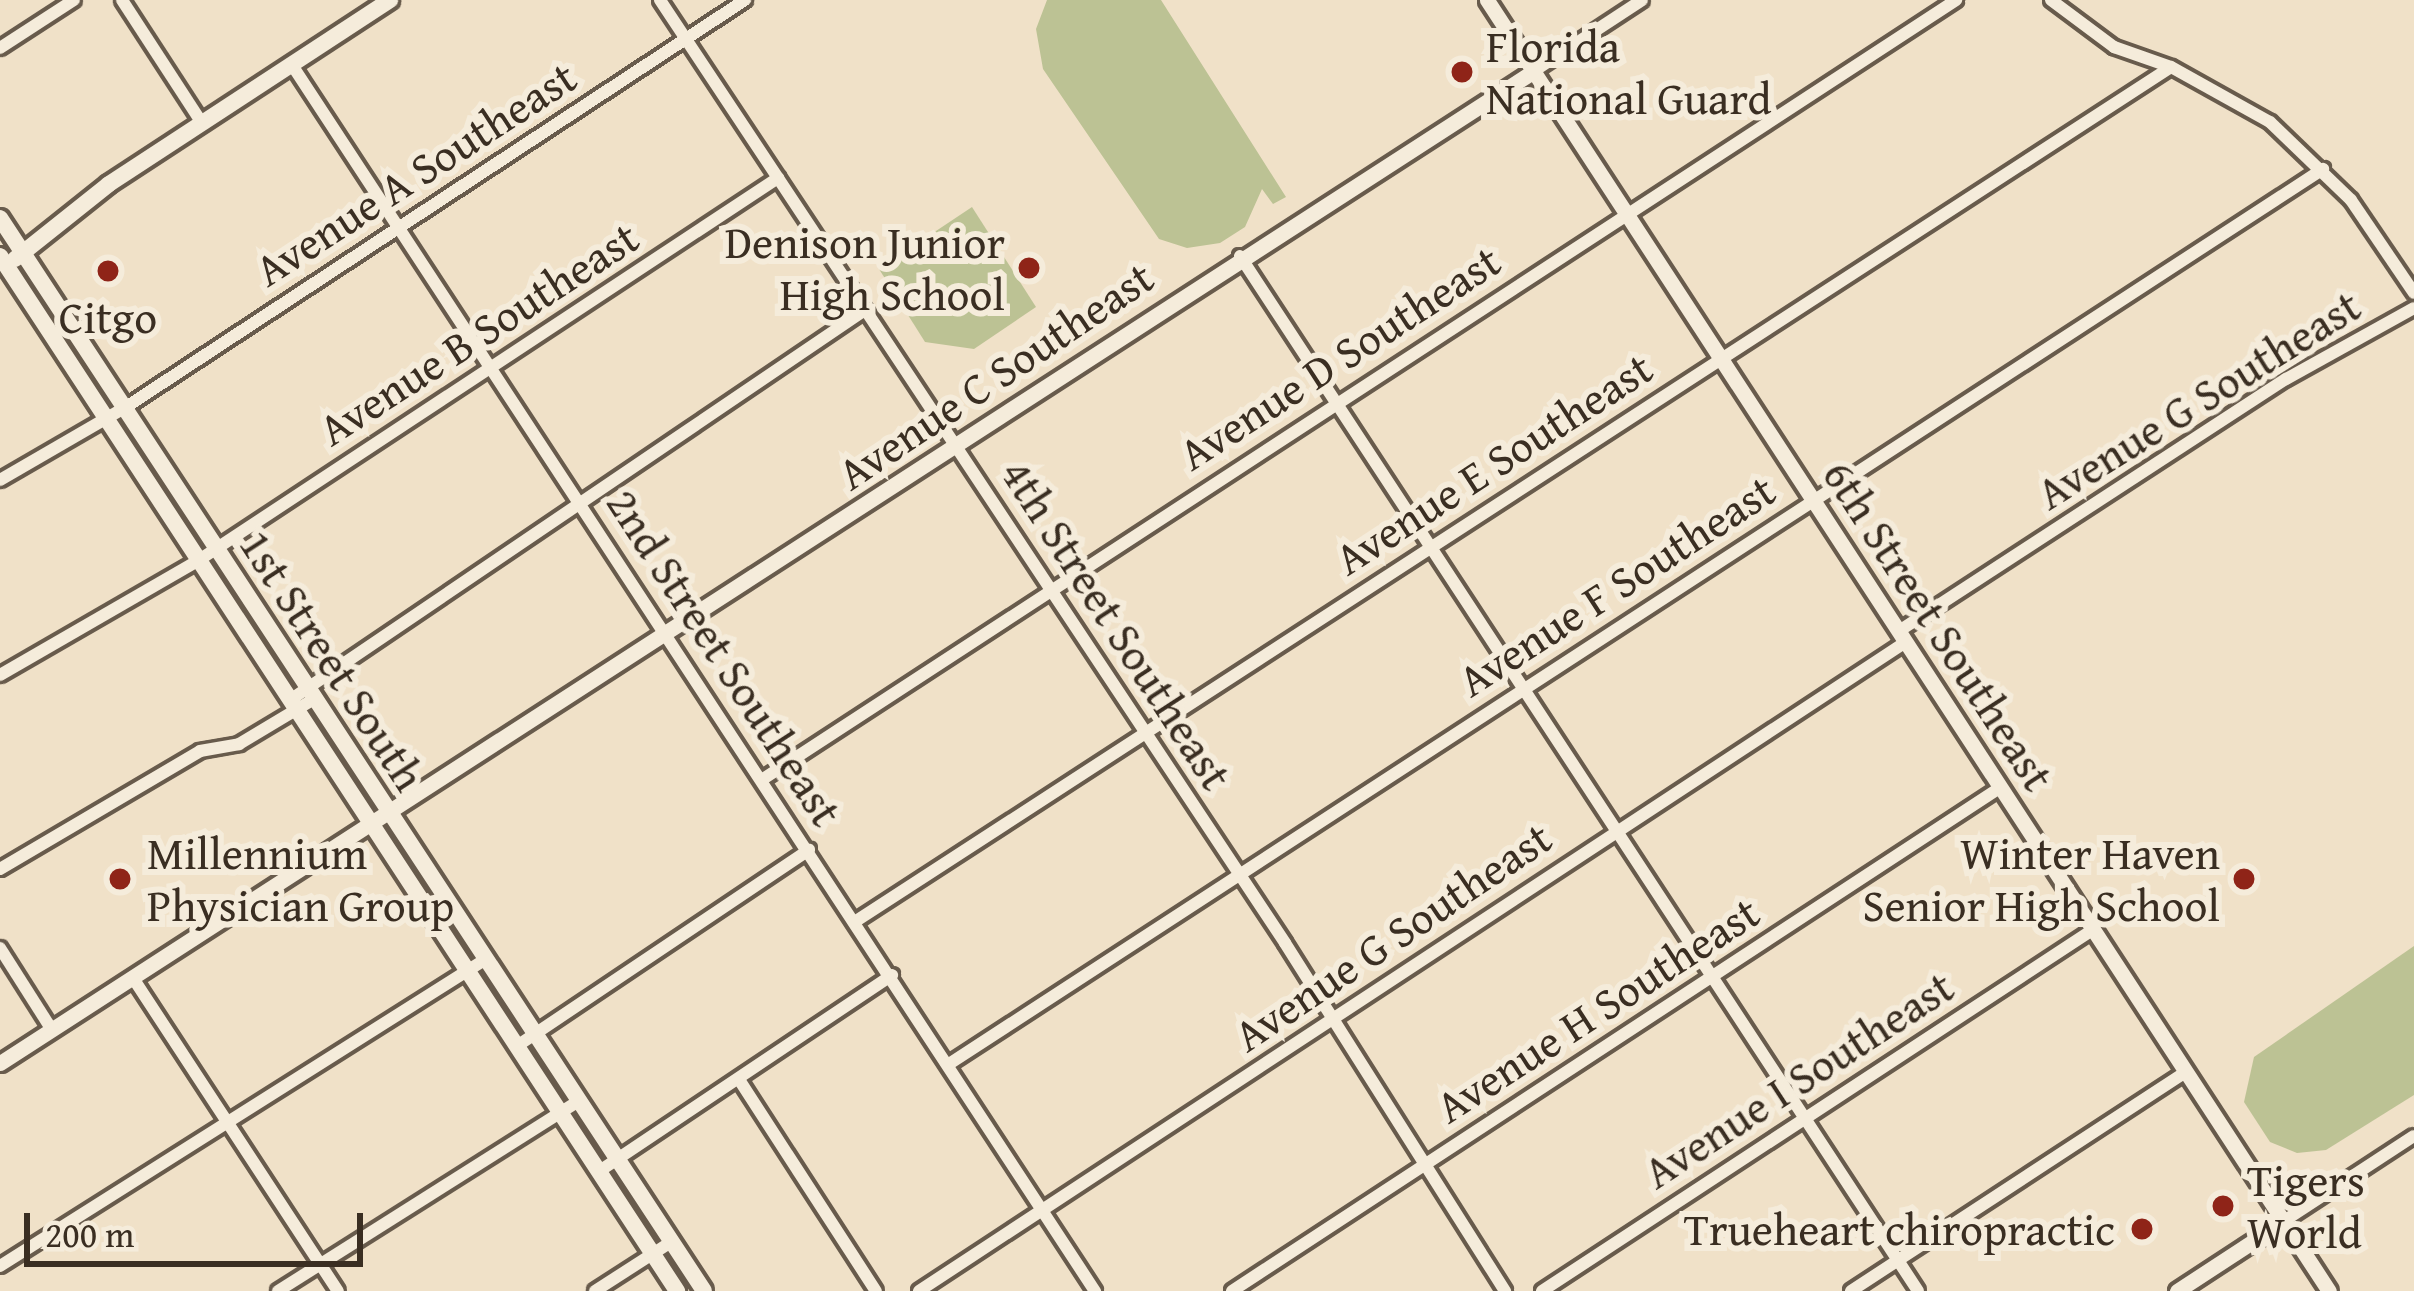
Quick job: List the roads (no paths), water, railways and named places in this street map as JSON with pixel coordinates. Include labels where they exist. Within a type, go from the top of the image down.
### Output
[{"type":"main road","points":[[2,268],[21,249],[378,3]]},
{"type":"main road","name":"1st Street South","points":[[0,218],[704,1291]]},
{"type":"main road","name":"1st Street South","points":[[2,268],[199,560],[677,1291]]},
{"type":"street","points":[[0,48],[74,0]]},
{"type":"street","points":[[122,0],[202,123]]},
{"type":"street","name":"4th Street Southeast","points":[[660,0],[1146,731],[1505,1291]]},
{"type":"street","name":"Avenue A Southeast","points":[[0,480],[126,407],[746,0]]},
{"type":"street","name":"6th Street Southeast","points":[[1487,0],[2329,1291]]},
{"type":"street","name":"Avenue C Southeast","points":[[0,1063],[1642,0]]},
{"type":"street","name":"Avenue D Southeast","points":[[763,779],[1334,400],[1956,0]]},
{"type":"street","points":[[2051,0],[2114,47],[2171,67],[2270,122],[2323,169],[2414,293]]},
{"type":"street","name":"2nd Street Southeast","points":[[292,64],[1095,1291]]},
{"type":"street","name":"Avenue E Southeast","points":[[856,921],[2171,67]]},
{"type":"street","name":"Avenue F Southeast","points":[[949,1064],[2323,169]]},
{"type":"street","name":"Avenue B Southeast","points":[[0,675],[199,560],[778,178]]},
{"type":"street","points":[[1240,256],[1519,691],[1918,1291]]},
{"type":"street","name":"Avenue G Southeast","points":[[919,1291],[1329,1022],[2300,370],[2414,308]]},
{"type":"street","points":[[0,869],[200,751],[239,744],[583,506],[584,495],[865,310]]},
{"type":"street","name":"Avenue H Southeast","points":[[1232,1291],[1713,982],[2001,787]]},
{"type":"street","points":[[517,1046],[809,850]]},
{"type":"street","name":"Avenue I Southeast","points":[[1542,1291],[2094,929]]},
{"type":"street","points":[[0,948],[52,1030]]},
{"type":"street","points":[[0,1266],[486,959]]},
{"type":"street","points":[[598,1172],[892,975]]},
{"type":"street","points":[[133,978],[338,1291]]},
{"type":"street","points":[[1851,1291],[2186,1072]]},
{"type":"street","points":[[740,1081],[876,1291]]},
{"type":"street","points":[[278,1291],[579,1101]]},
{"type":"street","points":[[2177,1291],[2414,1136]]},
{"type":"street","points":[[595,1291],[671,1241]]},
{"type":"place","name":"Florida National Guard","points":[[1462,72]]},
{"type":"place","name":"Denison Junior High School","points":[[1029,268]]},
{"type":"place","name":"Citgo","points":[[108,271]]},
{"type":"place","name":"Millennium Physician Group","points":[[120,879]]},
{"type":"place","name":"Winter Haven Senior High School","points":[[2244,879]]},
{"type":"place","name":"Tigers World","points":[[2223,1206]]},
{"type":"place","name":"Trueheart chiropractic","points":[[2142,1229]]}]
